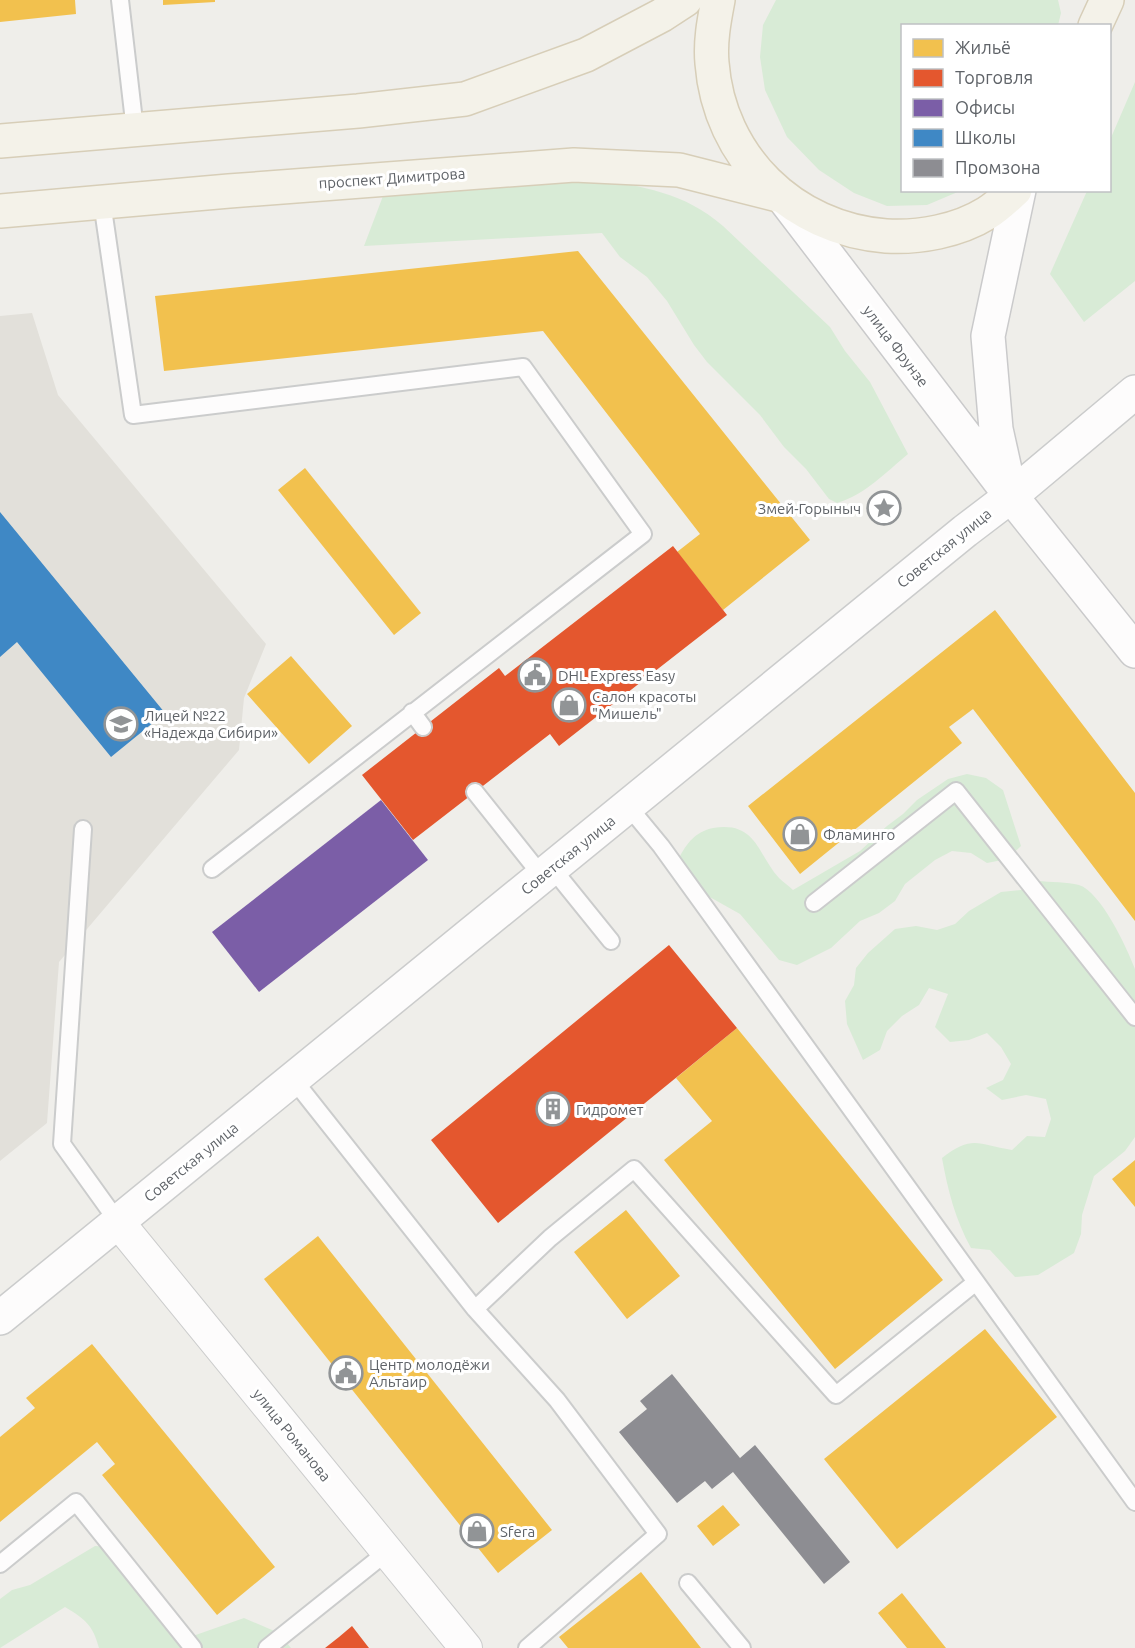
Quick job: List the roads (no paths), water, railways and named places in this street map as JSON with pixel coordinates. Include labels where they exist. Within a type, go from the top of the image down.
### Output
[{"type":"main road","points":[[0,141],[358,111],[465,99],[586,55],[662,15],[685,0]]},
{"type":"main road","points":[[718,0],[712,31],[712,62],[716,93],[726,123],[741,150],[759,175],[782,196],[808,214],[836,226],[866,234],[897,237],[928,234],[958,226],[987,213],[1014,192]]},
{"type":"main road","points":[[1087,24],[1088,0]]},
{"type":"main road","points":[[1096,24],[1107,0]]},
{"type":"main road","name":"проспект Димитрова","points":[[0,211],[574,165],[679,170],[782,196]]},
{"type":"street","name":"улица Фрунзе","points":[[1011,496],[996,429],[988,336],[1017,192]]},
{"type":"street","name":"улица Фрунзе","points":[[782,196],[1011,496],[1135,651]]},
{"type":"street","name":"Советская улица","points":[[0,1318],[1011,496],[1135,392]]},
{"type":"street","name":"улица Романова","points":[[118,1222],[466,1648]]},
{"type":"lane","points":[[120,0],[135,130]]},
{"type":"lane","points":[[102,202],[133,415],[523,367],[643,534],[213,869]]},
{"type":"lane","points":[[412,712],[423,727]]},
{"type":"lane","points":[[814,903],[956,791],[1135,1017]]},
{"type":"lane","points":[[475,792],[611,941]]},
{"type":"lane","points":[[628,806],[661,846],[1135,1502]]},
{"type":"lane","points":[[83,829],[62,1144],[118,1222]]},
{"type":"lane","points":[[293,1079],[475,1309],[557,1400],[658,1533],[527,1648]]},
{"type":"lane","points":[[475,1309],[550,1238],[634,1169],[836,1395],[976,1282]]},
{"type":"lane","points":[[0,1564],[76,1502],[193,1648]]},
{"type":"lane","points":[[267,1648],[387,1552]]},
{"type":"lane","points":[[688,1583],[742,1648]]},
{"type":"place","name":"Змей-Горыныч","points":[[884,508]]},
{"type":"place","name":"DHL Express Easy","points":[[535,675]]},
{"type":"place","name":"Салон красоты \"Мишель\"","points":[[569,705]]},
{"type":"place","name":"Лицей №22 «Надежда Сибири»","points":[[121,724]]},
{"type":"place","name":"Фламинго","points":[[800,834]]},
{"type":"place","name":"Гидромет","points":[[553,1109]]},
{"type":"place","name":"Центр молодёжи Альтаир","points":[[346,1373]]},
{"type":"place","name":"Sfera","points":[[477,1531]]}]
